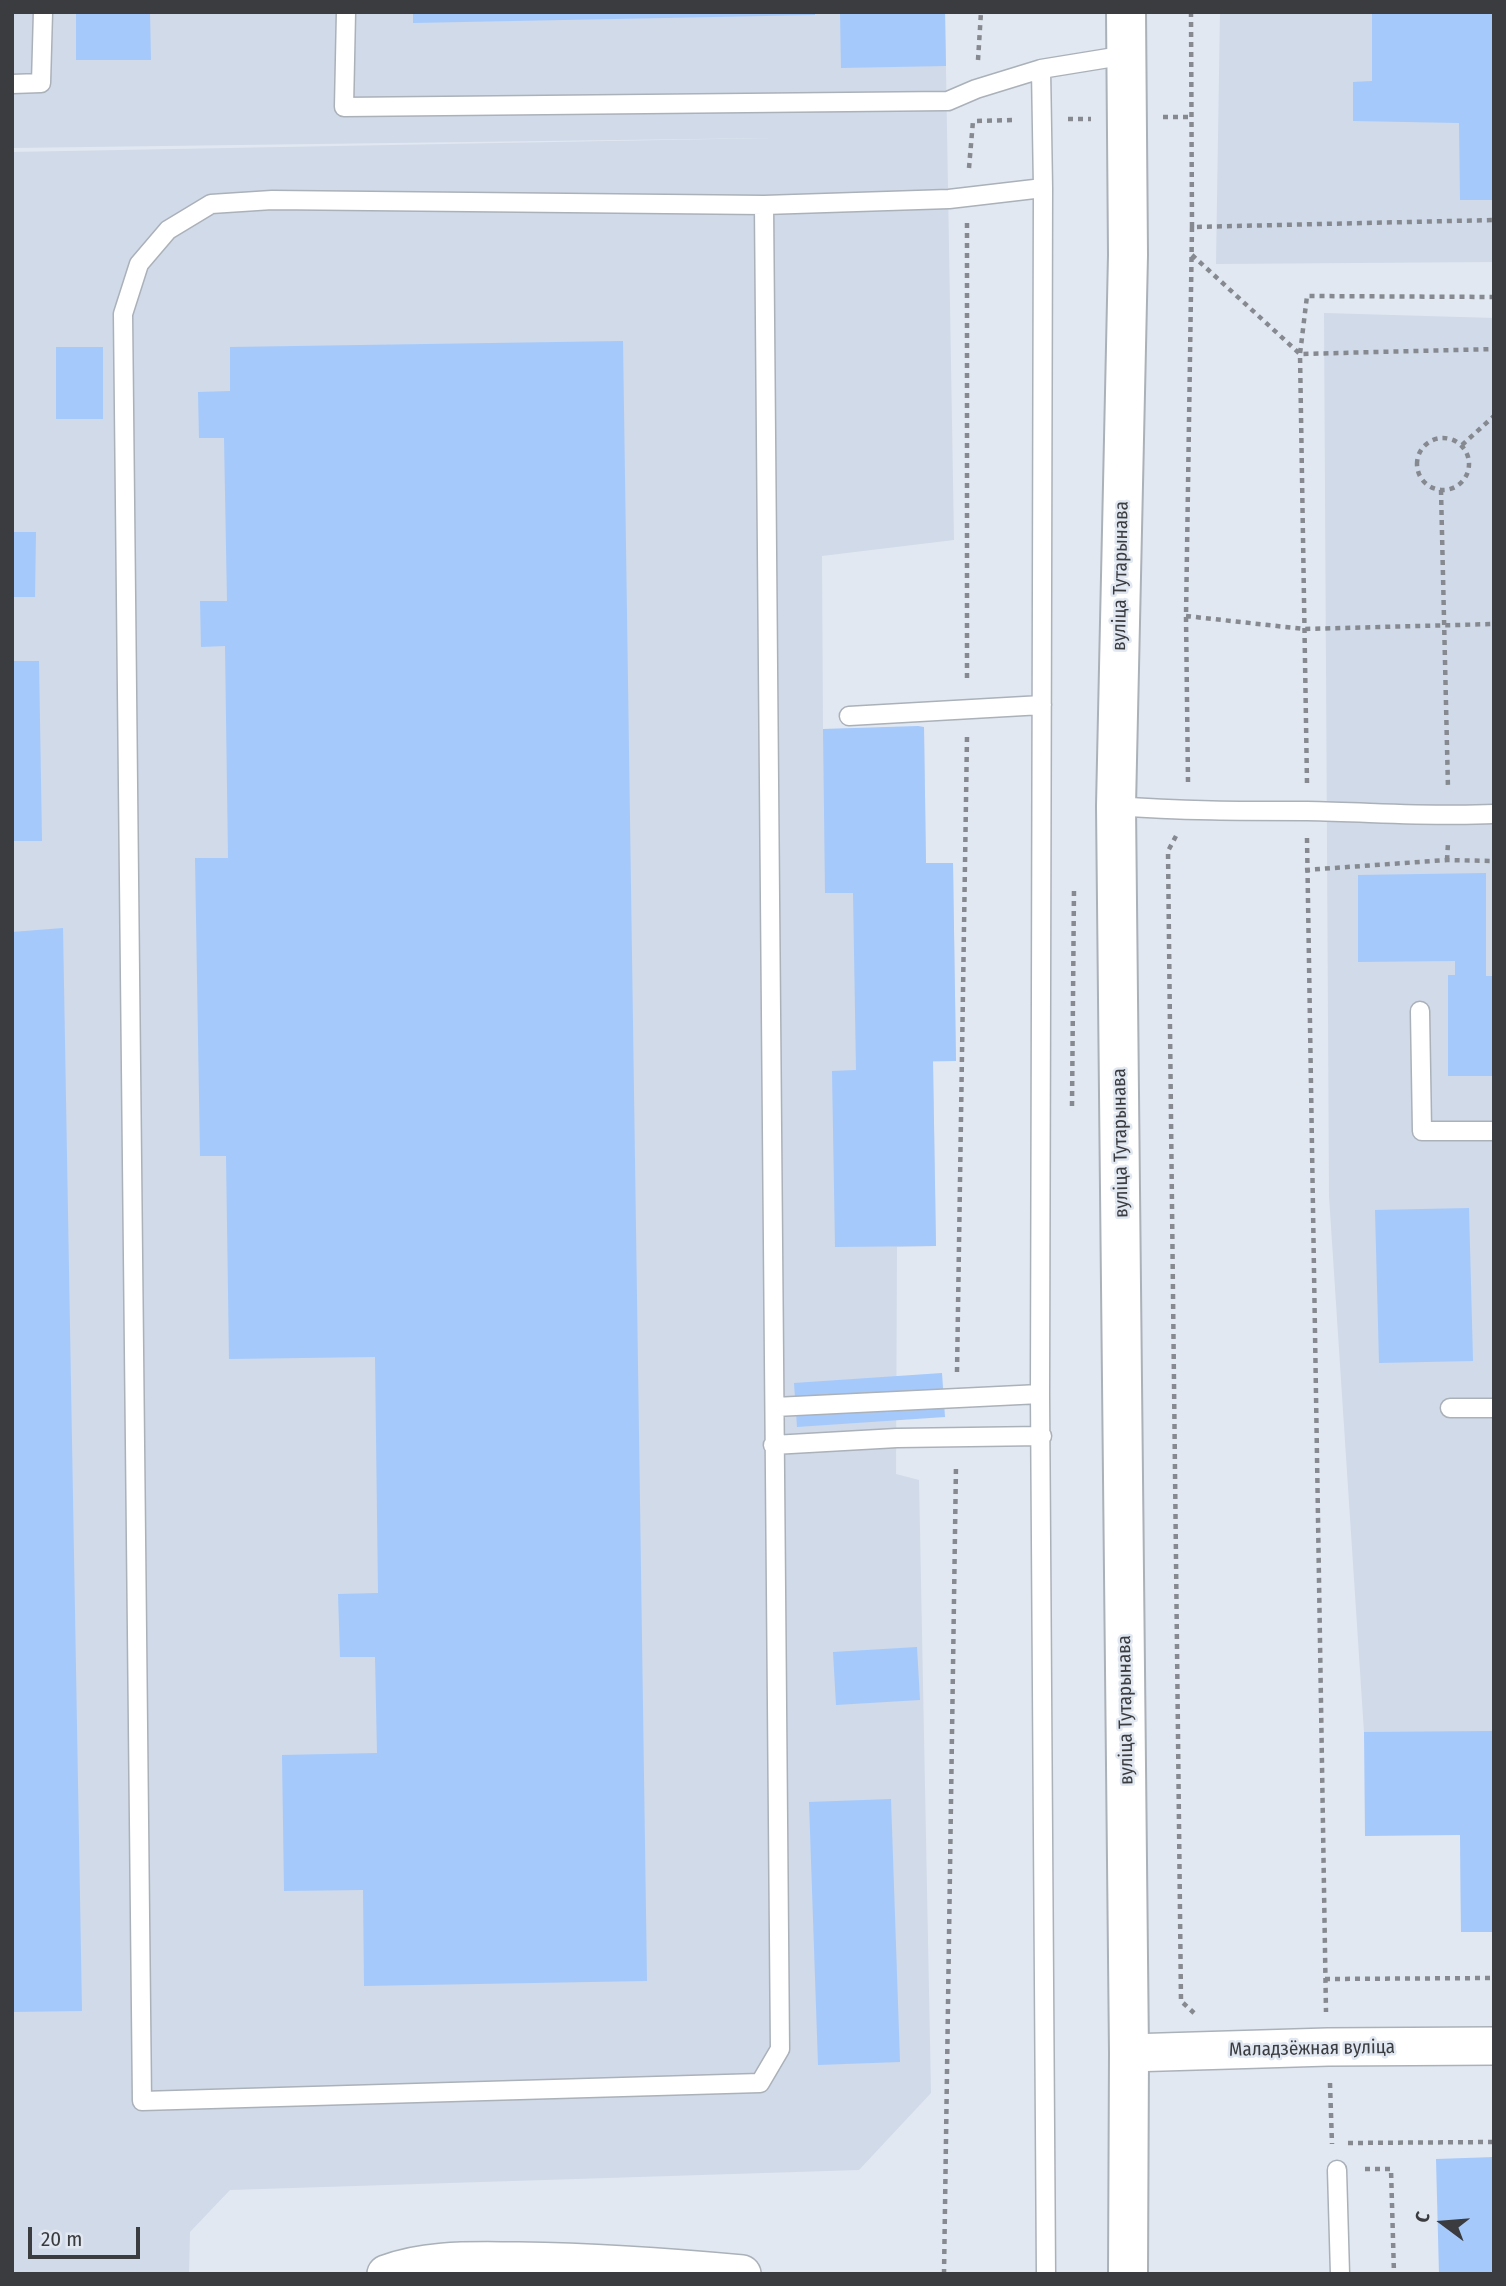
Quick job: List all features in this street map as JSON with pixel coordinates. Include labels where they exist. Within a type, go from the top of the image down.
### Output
[{"type":"street","name":"вуліца Тутарынава","points":[[1126,12],[1128,255],[1116,806],[1129,2053],[1128,2274]]},
{"type":"street","name":"Маладзёжная вуліца","points":[[1129,2053],[1328,2059],[1494,2046]]},
{"type":"street","points":[[386,2274],[435,2263],[479,2261],[743,2274]]},
{"type":"lane","points":[[12,84],[41,83],[43,12]]},
{"type":"lane","points":[[346,12],[344,107],[947,101],[1041,69],[1127,55]]},
{"type":"lane","points":[[1041,69],[1044,188],[1041,1394],[1046,2274]]},
{"type":"lane","points":[[764,205],[780,2049],[760,2083],[142,2101],[122,314],[139,264],[168,230],[211,204],[272,200],[764,205],[967,196],[1044,188]]},
{"type":"lane","points":[[849,716],[1042,705]]},
{"type":"lane","points":[[1116,806],[1189,812],[1308,811],[1449,816],[1494,814]]},
{"type":"lane","points":[[1420,1011],[1422,1131],[1494,1131]]},
{"type":"lane","points":[[775,1408],[1041,1394]]},
{"type":"lane","points":[[1450,1408],[1494,1408]]},
{"type":"lane","points":[[774,1445],[1042,1436]]},
{"type":"lane","points":[[1337,2170],[1340,2274]]},
{"type":"path","points":[[957,1399],[967,709],[967,196],[981,12]]},
{"type":"path","points":[[1191,12],[1192,255],[1186,616],[1189,812],[1168,851],[1168,865],[1181,2001],[1199,2017]]},
{"type":"path","points":[[973,121],[1192,117]]},
{"type":"path","points":[[1192,227],[1494,220]]},
{"type":"path","points":[[1192,255],[1300,354],[1494,349]]},
{"type":"path","points":[[1494,297],[1307,296],[1300,354],[1308,811],[1305,870],[1325,1979],[1332,2143],[1494,2142]]},
{"type":"path","points":[[1462,445],[1494,416]]},
{"type":"path","points":[[1436,438],[1450,438],[1462,445],[1469,457],[1468,471],[1461,483],[1449,490],[1441,490],[1423,483],[1416,470],[1424,444],[1436,438]]},
{"type":"path","points":[[1441,490],[1449,816],[1447,860]]},
{"type":"path","points":[[1186,616],[1304,629],[1494,625]]},
{"type":"path","points":[[1305,870],[1447,860],[1494,861]]},
{"type":"path","points":[[1072,1105],[1074,889]]},
{"type":"path","points":[[944,2274],[956,1438]]},
{"type":"path","points":[[1325,1979],[1494,1978]]},
{"type":"path","points":[[1337,2170],[1391,2169],[1394,2274]]},
{"type":"shaded area","points":[[12,12],[945,12],[954,540],[822,556],[823,729],[924,727],[926,863],[953,863],[956,1061],[933,1062],[936,1246],[897,1247],[896,1474],[919,1480],[931,2093],[859,2170],[230,2190],[190,2232],[189,2274],[12,2274],[12,152],[771,138],[12,148]]},
{"type":"shaded area","points":[[1220,12],[1494,12],[1494,262],[1216,264]]},
{"type":"shaded area","points":[[1324,313],[1494,318],[1494,1932],[1461,1932],[1460,1835],[1364,1732],[1329,1196]]},
{"type":"building","points":[[76,12],[150,12],[151,60],[76,60]]},
{"type":"building","points":[[413,12],[815,12],[815,15],[413,23]]},
{"type":"building","points":[[840,12],[945,12],[946,66],[841,68]]},
{"type":"building","points":[[1372,12],[1494,12],[1494,200],[1460,200],[1459,123],[1353,121],[1353,82],[1372,81]]},
{"type":"building","points":[[623,341],[647,1981],[364,1986],[363,1890],[284,1891],[282,1755],[377,1753],[375,1657],[340,1657],[338,1594],[378,1593],[375,1357],[229,1359],[226,1156],[200,1156],[195,858],[228,858],[225,646],[201,647],[200,601],[227,601],[224,438],[199,438],[198,392],[230,391],[230,347]]},
{"type":"building","points":[[56,347],[103,347],[103,419],[56,419]]},
{"type":"building","points":[[12,532],[36,532],[35,597],[12,597]]},
{"type":"building","points":[[12,661],[39,661],[42,841],[12,841]]},
{"type":"building","points":[[924,727],[926,863],[953,863],[956,1061],[933,1061],[936,1246],[835,1247],[832,1071],[856,1070],[853,893],[825,893],[823,729]]},
{"type":"building","points":[[1486,873],[1486,976],[1494,976],[1494,1076],[1448,1076],[1448,975],[1455,975],[1455,961],[1358,962],[1358,875]]},
{"type":"building","points":[[63,928],[82,2011],[12,2012],[12,932]]},
{"type":"building","points":[[1469,1208],[1473,1361],[1379,1363],[1375,1210]]},
{"type":"building","points":[[942,1373],[945,1417],[797,1427],[794,1383]]},
{"type":"building","points":[[917,1647],[920,1700],[836,1705],[833,1652]]},
{"type":"building","points":[[1494,1731],[1494,1932],[1461,1932],[1460,1835],[1365,1836],[1364,1732]]},
{"type":"building","points":[[891,1799],[900,2062],[818,2065],[809,1802]]},
{"type":"building","points":[[1494,2157],[1494,2274],[1439,2274],[1436,2159]]}]
